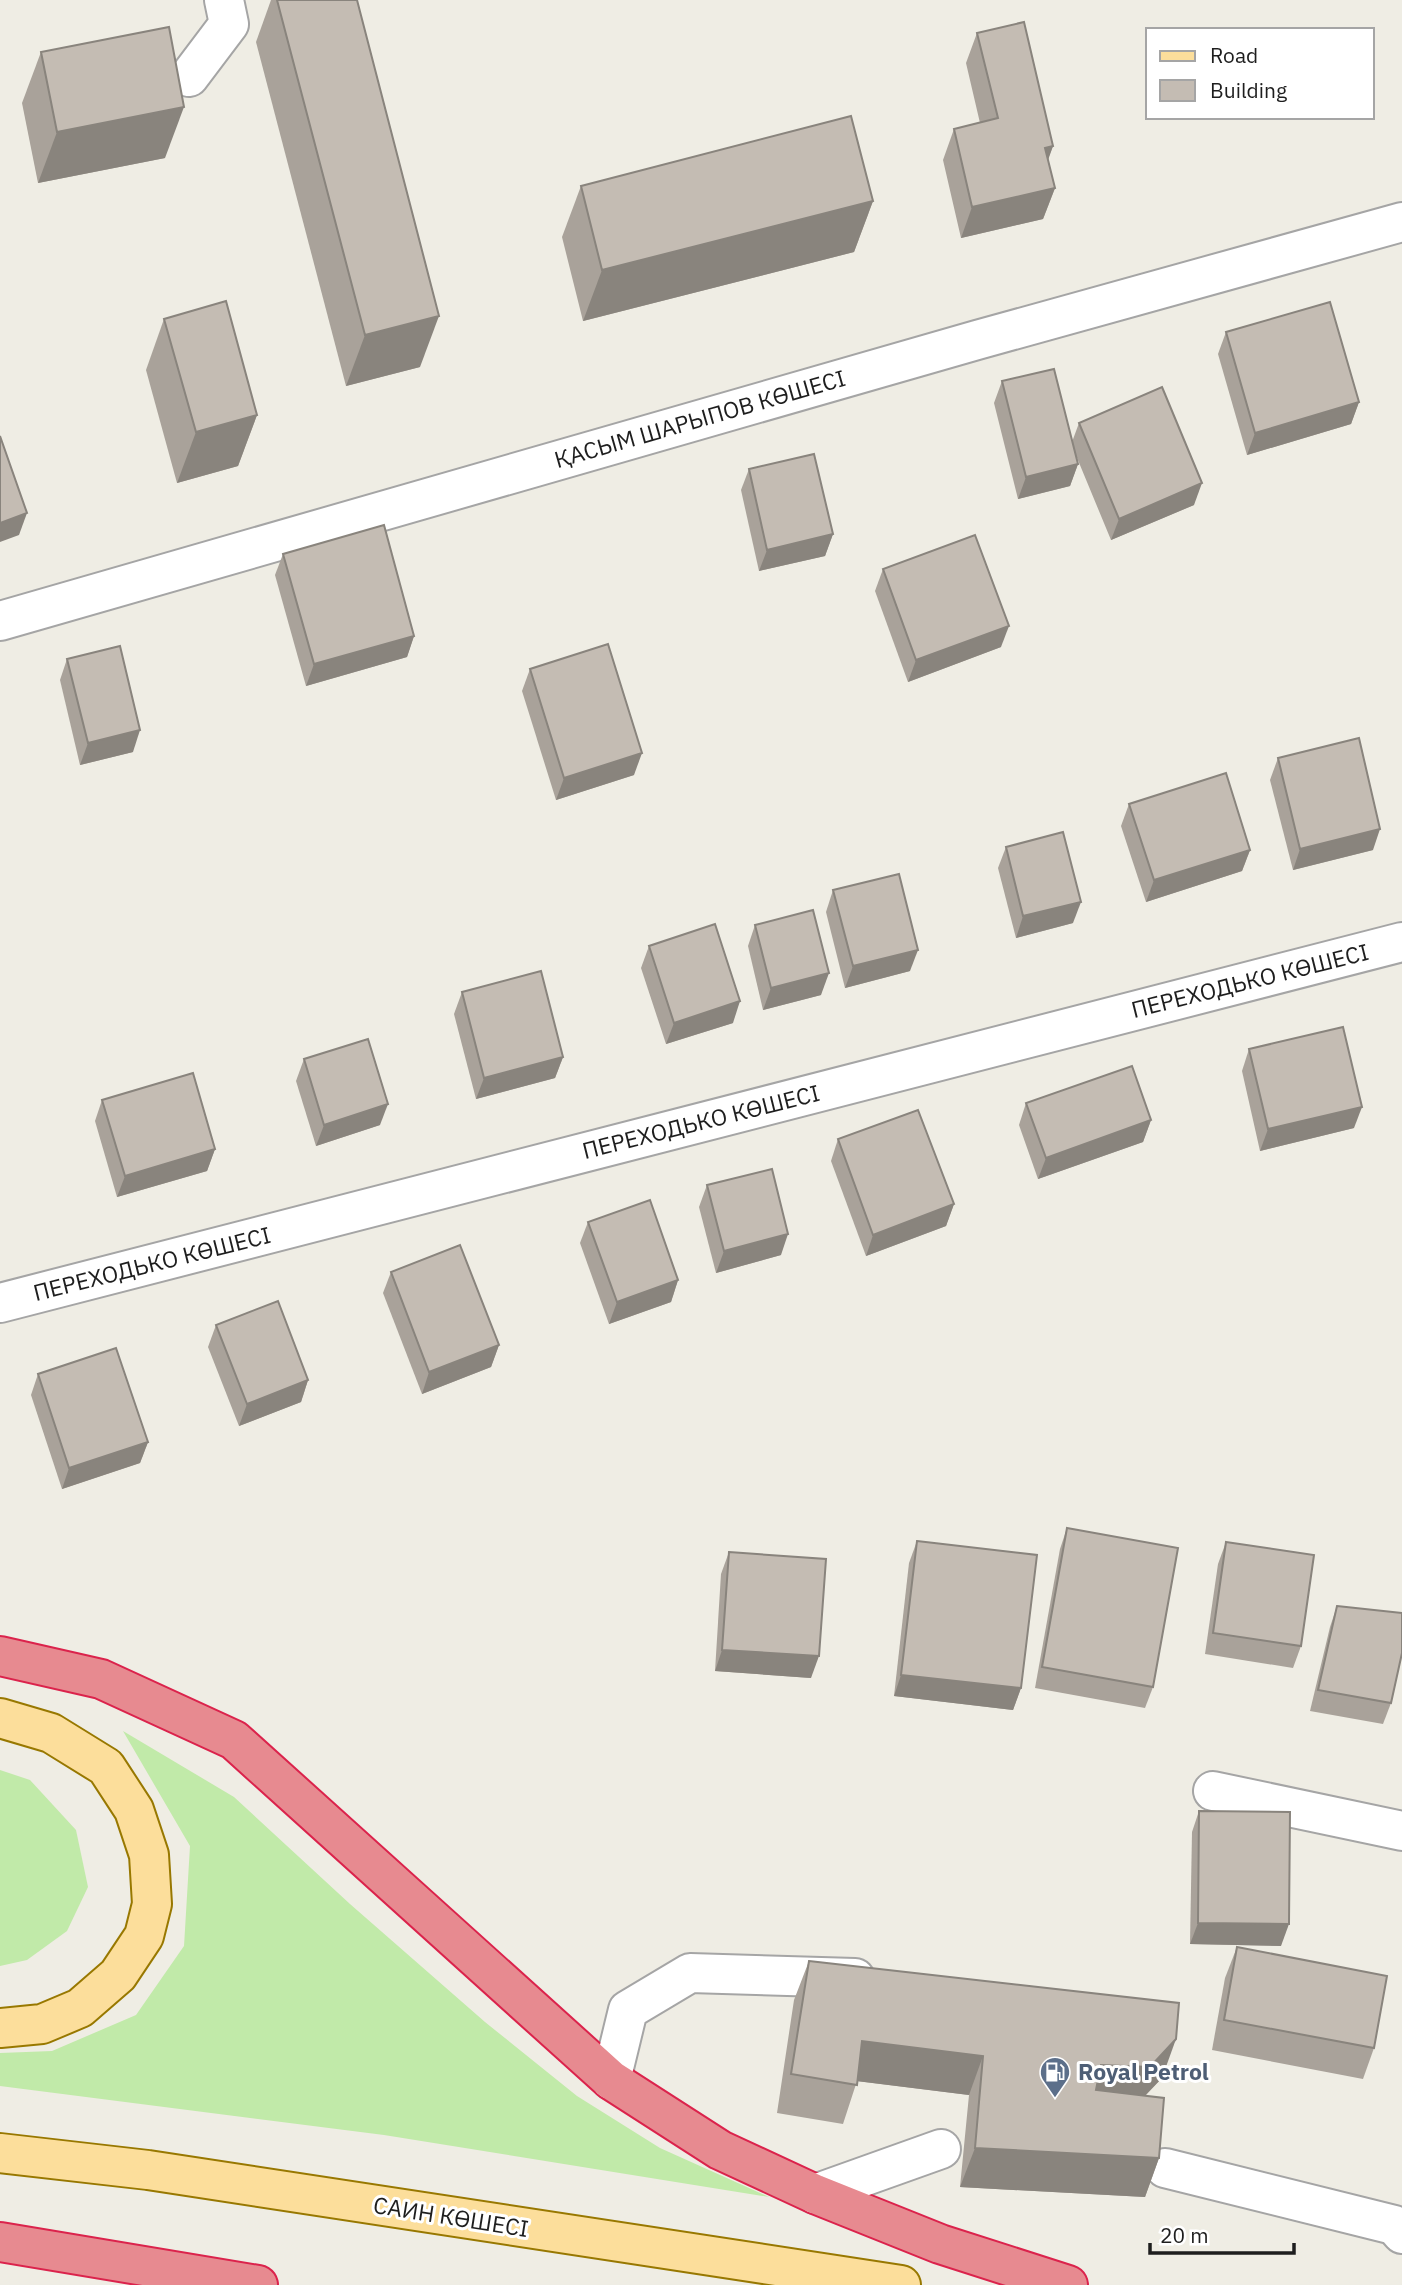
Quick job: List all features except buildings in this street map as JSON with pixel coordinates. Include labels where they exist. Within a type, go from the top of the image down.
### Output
[{"type":"highway","points":[[0,1656],[101,1679],[234,1740],[611,2080],[720,2150],[815,2194],[940,2244],[1068,2285]]},
{"type":"highway","points":[[0,2242],[258,2285]]},
{"type":"main road","points":[[0,1718],[51,1733],[106,1767],[134,1810],[149,1855],[152,1904],[144,1936],[118,1975],[80,2008],[42,2024],[0,2028]]},
{"type":"main road","name":"САИН КӨШЕСІ","points":[[0,2152],[148,2170],[901,2285]]},
{"type":"street","points":[[189,77],[229,24],[224,0]]},
{"type":"street","name":"ҚАСЫМ ШАРЫПОВ КӨШЕСІ","points":[[0,621],[977,340],[1402,222]]},
{"type":"street","name":"ПЕРЕХОДЬКО КӨШЕСІ","points":[[0,1303],[1402,942]]},
{"type":"street","points":[[1213,1791],[1402,1831]]},
{"type":"street","points":[[611,2080],[628,2010],[690,1973],[890,1979]]},
{"type":"street","points":[[815,2194],[940,2150]]},
{"type":"street","points":[[1165,2168],[1394,2225],[1402,2234]]},
{"type":"green space","points":[[123,1731],[234,1797],[350,1904],[485,2022],[577,2096],[660,2148],[769,2197],[384,2135],[0,2086],[0,2053],[52,2051],[136,2015],[184,1946],[190,1846]]},
{"type":"green space","points":[[0,1770],[30,1780],[76,1830],[88,1887],[67,1931],[27,1960],[0,1966]]},
{"type":"place","name":"Royal Petrol","points":[[1055,2099]]}]
